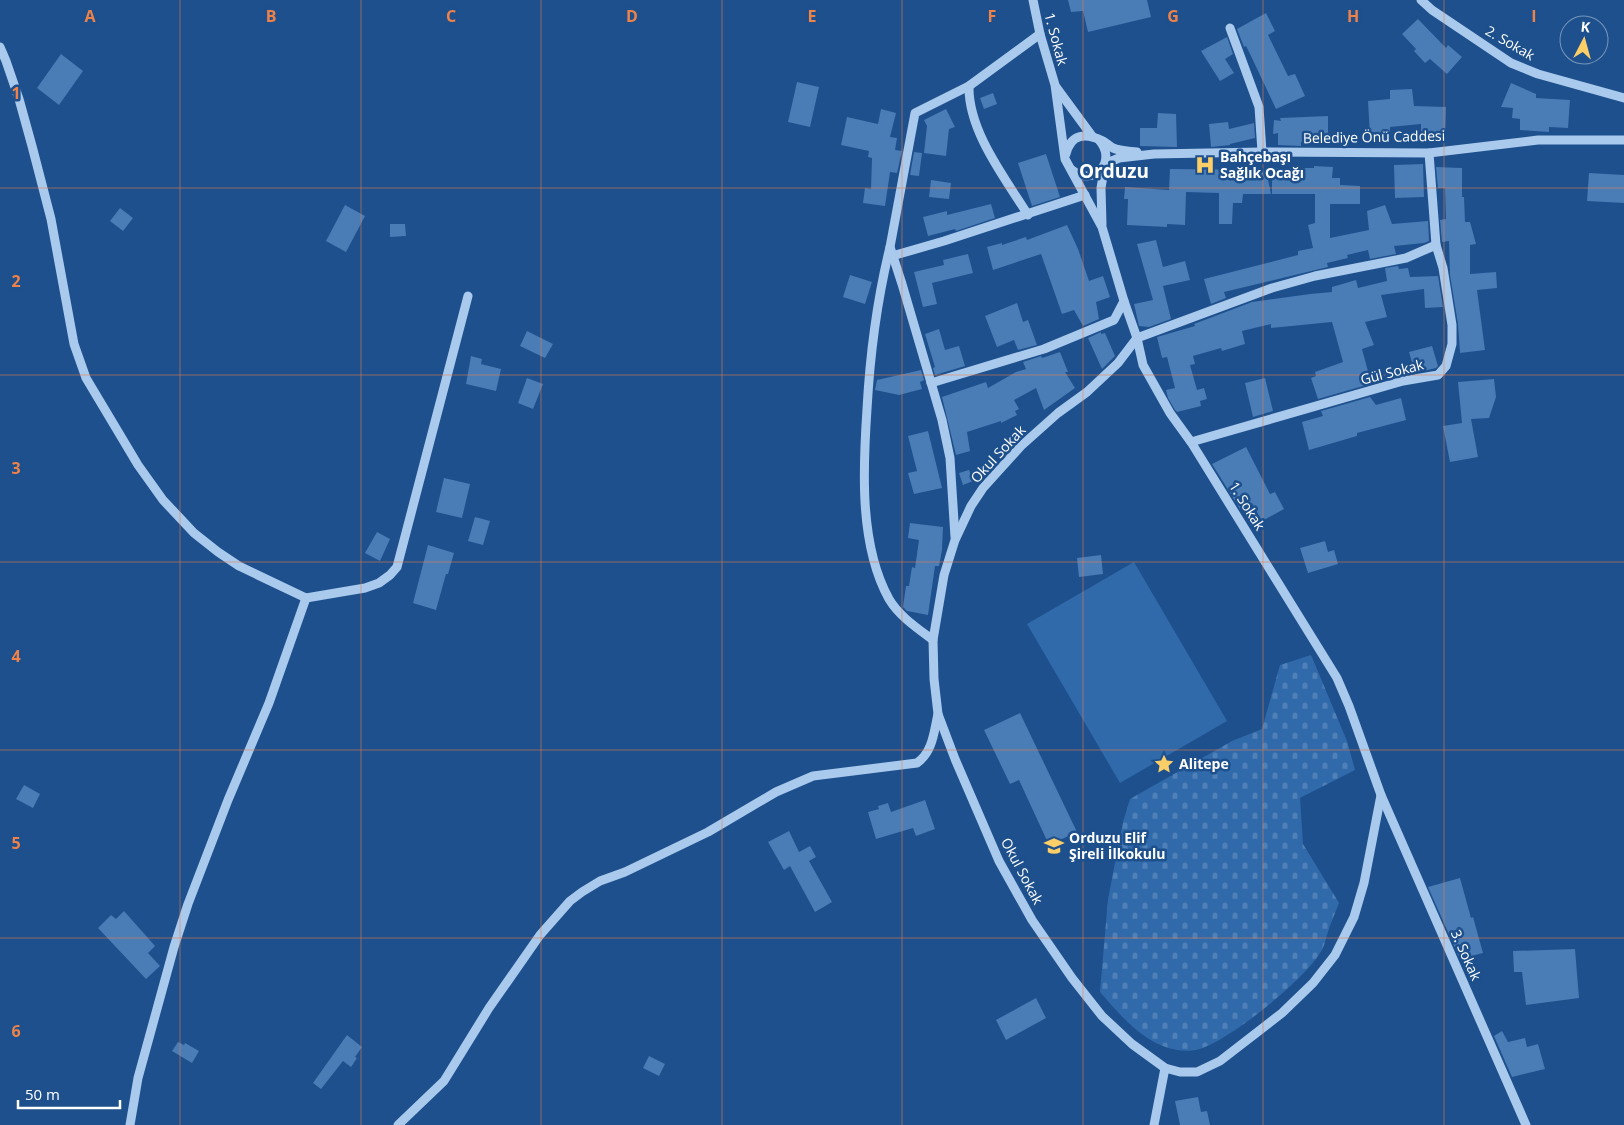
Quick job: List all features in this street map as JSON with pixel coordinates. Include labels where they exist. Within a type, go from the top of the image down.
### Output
[{"type":"street","name":"1. Sokak","points":[[1033,0],[1054,85]]},
{"type":"street","name":"2. Sokak","points":[[1421,0],[1432,10],[1511,63],[1538,74],[1624,98]]},
{"type":"street","points":[[1230,28],[1259,107],[1262,152]]},
{"type":"street","points":[[933,640],[906,619],[890,600],[879,576],[871,545],[866,508],[864,459],[868,387],[877,308],[891,252],[915,114],[969,86],[1040,34]]},
{"type":"street","points":[[0,47],[19,99],[34,155],[50,219],[74,344],[86,378],[138,465],[163,500],[194,533],[239,566],[306,598],[365,588],[379,583],[398,567],[468,296]]},
{"type":"street","points":[[1054,85],[1106,151],[1101,188],[1102,227]]},
{"type":"street","points":[[1054,85],[1065,159],[1102,227]]},
{"type":"street","points":[[969,86],[968,100],[989,151],[1028,215]]},
{"type":"street","points":[[1085,136],[1105,141],[1111,147],[1120,150],[1154,154],[1119,158],[1105,164],[1096,174],[1084,176],[1078,175],[1068,166],[1066,154],[1072,140],[1085,136]]},
{"type":"street","name":"Belediye Önü Caddesi","points":[[1154,154],[1262,152],[1429,153],[1538,140],[1624,140]]},
{"type":"street","name":"Gül Sokak","points":[[1191,442],[1403,381],[1438,375],[1446,366],[1451,353],[1452,325],[1443,268],[1436,245],[1429,153]]},
{"type":"street","points":[[891,252],[1028,215],[1085,195]]},
{"type":"street","name":"1. Sokak","points":[[1102,227],[1144,365],[1170,413],[1191,442],[1337,678],[1381,795]]},
{"type":"street","points":[[1137,338],[1272,288],[1315,276],[1406,258],[1436,245]]},
{"type":"street","points":[[891,252],[931,383],[950,458],[955,540]]},
{"type":"street","points":[[931,383],[1044,349],[1114,320],[1124,301]]},
{"type":"street","name":"Okul Sokak","points":[[1137,338],[1118,363],[1087,392],[1058,413],[1021,446],[983,488],[971,506],[955,540],[944,575],[933,640],[934,679],[938,714],[999,861],[1032,920],[1072,978],[1102,1016],[1132,1044],[1165,1068],[1180,1072],[1197,1072],[1220,1061],[1282,1013],[1313,983],[1335,955],[1356,909],[1364,884],[1381,795]]},
{"type":"street","points":[[130,1125],[138,1078],[174,947],[188,904],[228,800],[270,703],[306,598]]},
{"type":"street","points":[[398,1125],[444,1081],[489,1008],[540,935],[570,901],[600,881],[625,872],[708,832],[792,784],[813,776],[917,763],[924,758],[929,750],[938,714]]},
{"type":"street","name":"3. Sokak","points":[[1381,795],[1526,1125]]},
{"type":"street","points":[[1154,1125],[1165,1068]]},
{"type":"green space","points":[[1134,562],[1227,721],[1120,783],[1027,624]]},
{"type":"green space","points":[[1311,655],[1347,741],[1355,770],[1300,798],[1303,844],[1339,903],[1323,947],[1312,964],[1282,994],[1226,1036],[1196,1050],[1189,1051],[1165,1047],[1144,1036],[1134,1028],[1100,992],[1108,899],[1123,822],[1130,799],[1232,741],[1262,729],[1280,665]]},
{"type":"building","points":[[1068,0],[1147,0],[1151,17],[1088,32],[1083,11],[1071,12]]},
{"type":"building","points":[[1266,13],[1275,31],[1268,35],[1288,76],[1295,74],[1305,96],[1276,109],[1246,46],[1244,47],[1237,29]]},
{"type":"building","points":[[1418,19],[1446,48],[1448,45],[1462,57],[1447,74],[1430,59],[1425,63],[1414,51],[1416,49],[1402,34]]},
{"type":"building","points":[[1227,37],[1233,54],[1225,59],[1234,73],[1220,81],[1201,51]]},
{"type":"building","points":[[61,54],[83,71],[59,105],[37,88]]},
{"type":"building","points":[[797,82],[819,87],[810,127],[788,122]]},
{"type":"building","points":[[1511,83],[1536,94],[1536,98],[1570,100],[1568,128],[1549,127],[1549,132],[1520,130],[1520,119],[1512,118],[1513,108],[1501,107]]},
{"type":"building","points":[[1412,89],[1414,106],[1446,107],[1445,139],[1421,139],[1421,124],[1390,127],[1390,135],[1370,136],[1368,101],[1390,99],[1390,90]]},
{"type":"building","points":[[993,93],[997,104],[984,109],[980,98]]},
{"type":"building","points":[[881,109],[896,113],[890,137],[897,138],[895,150],[902,151],[897,173],[890,172],[885,206],[863,203],[865,188],[871,189],[872,158],[868,157],[869,151],[841,145],[847,117],[878,124]]},
{"type":"building","points":[[946,109],[955,127],[949,129],[946,156],[924,153],[927,126],[924,120]]},
{"type":"building","points":[[1158,113],[1176,114],[1177,147],[1140,146],[1140,128],[1157,128]]},
{"type":"building","points":[[1328,116],[1328,141],[1301,142],[1301,146],[1278,145],[1278,133],[1273,134],[1274,120],[1281,121],[1280,118]]},
{"type":"building","points":[[1228,122],[1229,129],[1254,123],[1255,138],[1230,145],[1211,147],[1209,124]]},
{"type":"building","points":[[914,152],[922,153],[919,176],[910,175]]},
{"type":"building","points":[[1046,154],[1060,197],[1032,206],[1018,163]]},
{"type":"building","points":[[1423,164],[1424,197],[1395,198],[1394,165]]},
{"type":"building","points":[[1314,166],[1333,167],[1332,178],[1340,178],[1340,185],[1360,186],[1360,204],[1330,204],[1330,238],[1369,230],[1367,211],[1385,205],[1392,224],[1428,221],[1429,241],[1394,246],[1396,254],[1370,259],[1368,250],[1347,255],[1348,258],[1327,263],[1328,267],[1224,292],[1226,298],[1211,304],[1204,279],[1298,255],[1298,251],[1313,248],[1308,225],[1315,223],[1315,194],[1272,194],[1272,168],[1314,168]]},
{"type":"building","points":[[1436,167],[1462,168],[1462,197],[1464,197],[1465,222],[1470,222],[1476,244],[1470,245],[1470,274],[1496,272],[1497,288],[1477,290],[1485,350],[1460,353],[1458,324],[1450,275],[1449,241],[1442,242],[1440,220],[1446,219],[1445,188],[1438,188]]},
{"type":"building","points":[[1170,169],[1266,170],[1271,194],[1243,194],[1242,203],[1233,203],[1232,224],[1219,224],[1219,193],[1186,192],[1185,225],[1167,224],[1167,227],[1127,225],[1128,199],[1124,199],[1125,187],[1169,190]]},
{"type":"building","points":[[1589,173],[1624,175],[1624,203],[1587,201]]},
{"type":"building","points":[[931,180],[951,183],[949,199],[929,197]]},
{"type":"building","points":[[991,204],[995,218],[956,231],[955,229],[928,236],[923,217],[947,211],[947,215]]},
{"type":"building","points":[[345,205],[365,216],[346,252],[326,241]]},
{"type":"building","points":[[120,208],[133,218],[123,231],[110,221]]},
{"type":"building","points":[[390,224],[405,224],[406,236],[390,237]]},
{"type":"building","points":[[1067,225],[1089,281],[1103,276],[1110,297],[1096,302],[1099,319],[1083,326],[1074,310],[1062,314],[1041,254],[993,270],[987,247],[1002,243],[1002,245],[1026,237],[1027,240]]},
{"type":"building","points":[[1156,240],[1163,267],[1185,261],[1190,280],[1163,286],[1171,319],[1149,327],[1139,326],[1134,304],[1153,300],[1137,244]]},
{"type":"building","points":[[968,254],[973,273],[932,283],[937,304],[923,307],[914,272],[944,265],[943,260]]},
{"type":"building","points":[[1398,266],[1399,269],[1408,268],[1410,277],[1438,276],[1443,307],[1425,308],[1424,289],[1381,295],[1387,317],[1365,322],[1374,345],[1362,349],[1369,375],[1374,373],[1377,382],[1318,399],[1311,378],[1316,376],[1315,372],[1343,362],[1332,322],[1271,328],[1271,324],[1242,331],[1245,344],[1222,351],[1221,348],[1193,356],[1195,364],[1190,365],[1197,390],[1204,388],[1207,399],[1200,401],[1201,406],[1177,412],[1175,410],[1166,390],[1175,388],[1167,357],[1162,358],[1157,337],[1195,326],[1194,324],[1252,302],[1332,292],[1332,287],[1356,280],[1358,288],[1387,281],[1385,268]]},
{"type":"building","points":[[850,275],[872,282],[865,304],[843,297]]},
{"type":"building","points":[[1017,303],[1023,322],[1028,320],[1037,345],[1018,350],[1014,340],[997,347],[985,316]]},
{"type":"building","points":[[939,329],[945,350],[959,346],[965,366],[935,375],[933,368],[935,367],[925,334]]},
{"type":"building","points":[[527,331],[553,344],[545,358],[520,346]]},
{"type":"building","points":[[1101,332],[1101,334],[1105,333],[1115,356],[1102,369],[1088,338]]},
{"type":"building","points":[[1432,346],[1438,366],[1415,373],[1409,352]]},
{"type":"building","points":[[1060,352],[1068,372],[1065,372],[1075,388],[1044,410],[1036,388],[1014,400],[1019,409],[1015,411],[1017,415],[1001,423],[1001,421],[967,432],[970,451],[956,455],[942,397],[986,382],[988,388],[1016,372],[1026,369],[1023,362]]},
{"type":"building","points":[[471,356],[482,359],[481,364],[501,369],[496,391],[466,384]]},
{"type":"building","points":[[921,370],[924,380],[920,382],[922,389],[899,395],[875,390],[877,380]]},
{"type":"building","points":[[527,378],[543,384],[533,409],[518,403]]},
{"type":"building","points":[[1265,378],[1273,411],[1253,417],[1245,383]]},
{"type":"building","points":[[1494,379],[1496,397],[1489,418],[1471,419],[1478,457],[1450,462],[1443,426],[1462,423],[1458,382]]},
{"type":"building","points":[[1370,397],[1376,405],[1401,398],[1406,420],[1357,433],[1357,436],[1309,450],[1302,422],[1323,416],[1321,411]]},
{"type":"building","points":[[928,431],[942,488],[914,494],[908,473],[917,471],[908,436]]},
{"type":"building","points":[[1246,447],[1270,494],[1275,492],[1284,509],[1262,521],[1252,503],[1240,509],[1212,464]]},
{"type":"building","points":[[969,470],[973,481],[963,485],[959,473]]},
{"type":"building","points":[[444,478],[470,484],[462,518],[436,512]]},
{"type":"building","points":[[475,517],[490,521],[483,545],[468,541]]},
{"type":"building","points":[[910,523],[943,527],[942,550],[939,566],[935,566],[928,615],[907,611],[903,607],[906,586],[909,586],[912,567],[915,568],[919,540],[908,538]]},
{"type":"building","points":[[377,532],[390,539],[380,561],[365,553]]},
{"type":"building","points":[[1325,541],[1328,552],[1334,550],[1338,564],[1308,573],[1300,548]]},
{"type":"building","points":[[428,545],[454,553],[436,610],[413,603]]},
{"type":"building","points":[[1101,555],[1103,574],[1079,577],[1077,558]]},
{"type":"building","points":[[1020,713],[1077,832],[1049,845],[1019,780],[1010,784],[984,730]]},
{"type":"building","points":[[24,785],[40,794],[33,808],[16,799]]},
{"type":"building","points":[[925,800],[935,829],[916,836],[913,828],[876,839],[868,812],[879,809],[878,806],[888,803],[891,812]]},
{"type":"building","points":[[789,831],[799,852],[810,846],[816,857],[809,861],[832,902],[815,912],[790,866],[784,870],[768,842]]},
{"type":"building","points":[[1460,878],[1483,953],[1460,959],[1428,887]]},
{"type":"building","points":[[124,911],[155,946],[148,953],[160,966],[146,979],[98,928],[111,915],[116,919]]},
{"type":"building","points":[[1575,949],[1579,998],[1526,1005],[1522,972],[1514,972],[1513,951]]},
{"type":"building","points":[[1036,998],[1046,1018],[1006,1040],[996,1020]]},
{"type":"building","points":[[1502,1031],[1508,1042],[1525,1038],[1527,1047],[1538,1044],[1545,1069],[1512,1077],[1494,1036]]},
{"type":"building","points":[[347,1035],[362,1047],[355,1057],[357,1058],[351,1067],[343,1061],[321,1089],[313,1083]]},
{"type":"building","points":[[178,1042],[184,1045],[185,1043],[199,1051],[192,1063],[172,1051]]},
{"type":"building","points":[[649,1056],[665,1064],[659,1076],[643,1068]]},
{"type":"building","points":[[1198,1097],[1201,1112],[1207,1111],[1210,1125],[1180,1125],[1175,1101]]},
{"type":"place","name":"Bahçebaşı Sağlık Ocağı","points":[[1205,165]]},
{"type":"place","name":"Alitepe","points":[[1164,764]]},
{"type":"place","name":"Orduzu Elif Şireli İlkokulu","points":[[1054,846]]},
{"type":"district","name":"Orduzu","points":[[1114,171]]}]
